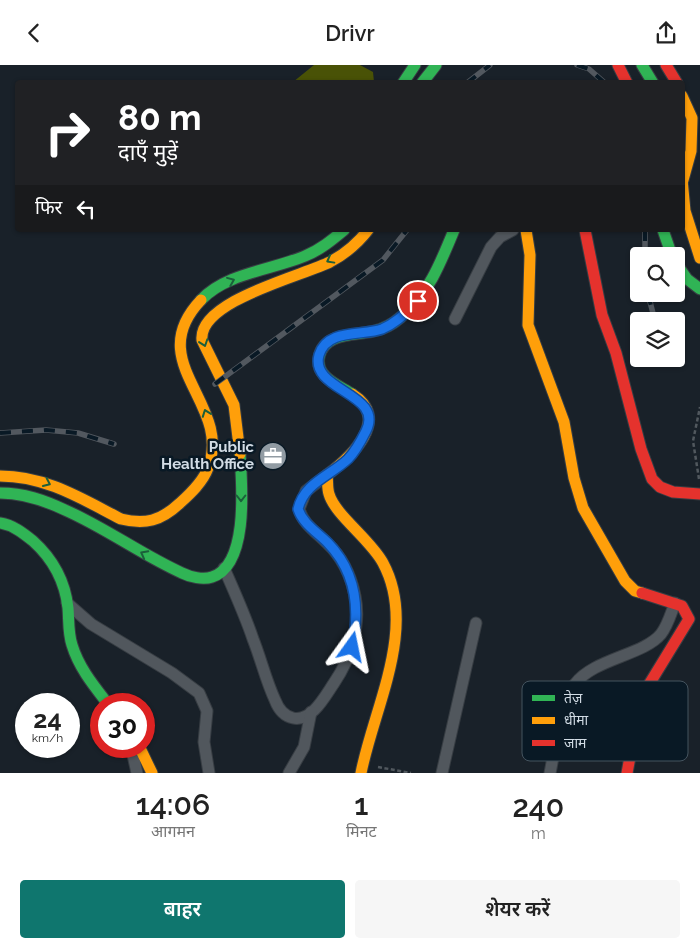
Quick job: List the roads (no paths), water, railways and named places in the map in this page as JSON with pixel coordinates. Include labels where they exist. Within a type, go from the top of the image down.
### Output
[{"type":"main road","points":[[405,80],[415,65]]},
{"type":"main road","points":[[424,80],[436,65]]},
{"type":"main road","points":[[618,65],[626,80]]},
{"type":"main road","points":[[642,65],[651,80]]},
{"type":"main road","points":[[666,65],[675,80]]},
{"type":"main road","points":[[685,102],[692,117],[691,151],[685,172]]},
{"type":"main road","points":[[685,211],[700,258]]},
{"type":"main road","points":[[0,476],[16,474],[34,477],[121,519],[148,524],[161,518],[178,505],[197,485],[208,468],[213,450],[210,425],[204,406],[180,363],[178,342],[181,328],[189,312],[215,288],[232,279],[300,259],[320,249],[341,232]]},
{"type":"main road","points":[[0,493],[26,494],[58,506],[183,575],[201,578],[215,576],[224,568],[239,535],[242,497],[237,424],[229,392],[204,347],[201,333],[206,323],[232,303],[247,294],[329,262],[353,246],[366,232]]},
{"type":"main road","points":[[361,769],[389,664],[397,622],[397,601],[383,562],[334,504],[329,494],[327,475],[349,457],[360,444],[368,427],[367,413],[360,400],[327,379],[319,367],[319,354],[328,343],[341,335],[369,333],[383,329],[406,313],[418,301],[436,272],[453,232]]},
{"type":"main road","points":[[526,232],[532,257],[527,312],[528,325],[559,406],[574,478],[583,508],[625,581],[635,591],[674,603],[687,611],[689,619],[681,635],[650,681]]},
{"type":"main road","points":[[585,232],[602,315],[616,353],[652,479],[660,487],[674,492],[700,495]]},
{"type":"main road","points":[[665,232],[669,247]]},
{"type":"main road","points":[[685,276],[700,289]]},
{"type":"main road","points":[[0,523],[8,524],[17,529],[41,548],[63,583],[72,645],[82,668],[100,693]]},
{"type":"main road","points":[[145,758],[152,773]]},
{"type":"street","points":[[455,319],[491,247],[500,237],[509,232]]},
{"type":"street","points":[[224,568],[250,631],[275,701],[282,713],[293,718],[303,718],[312,712],[338,677],[352,647],[357,624],[355,597],[349,574],[334,550],[306,524],[298,509],[306,491],[327,475]]},
{"type":"street","points":[[67,603],[91,624],[172,673],[199,693],[207,711],[204,742],[209,773]]},
{"type":"street","points":[[577,681],[597,667],[651,643],[660,634],[674,603]]},
{"type":"street","points":[[442,773],[476,623]]},
{"type":"street","points":[[289,773],[304,747],[312,712]]},
{"type":"street","points":[[134,758],[137,773]]},
{"type":"railway","points":[[471,80],[490,65]]},
{"type":"railway","points":[[577,65],[589,69],[602,80]]},
{"type":"railway","points":[[215,384],[383,260],[405,232]]},
{"type":"railway","points":[[645,232],[645,247]]},
{"type":"railway","points":[[650,302],[653,312]]},
{"type":"railway","points":[[0,433],[46,430],[78,433],[114,444]]},
{"type":"place","name":"Public Health Office","points":[[273,456]]}]
